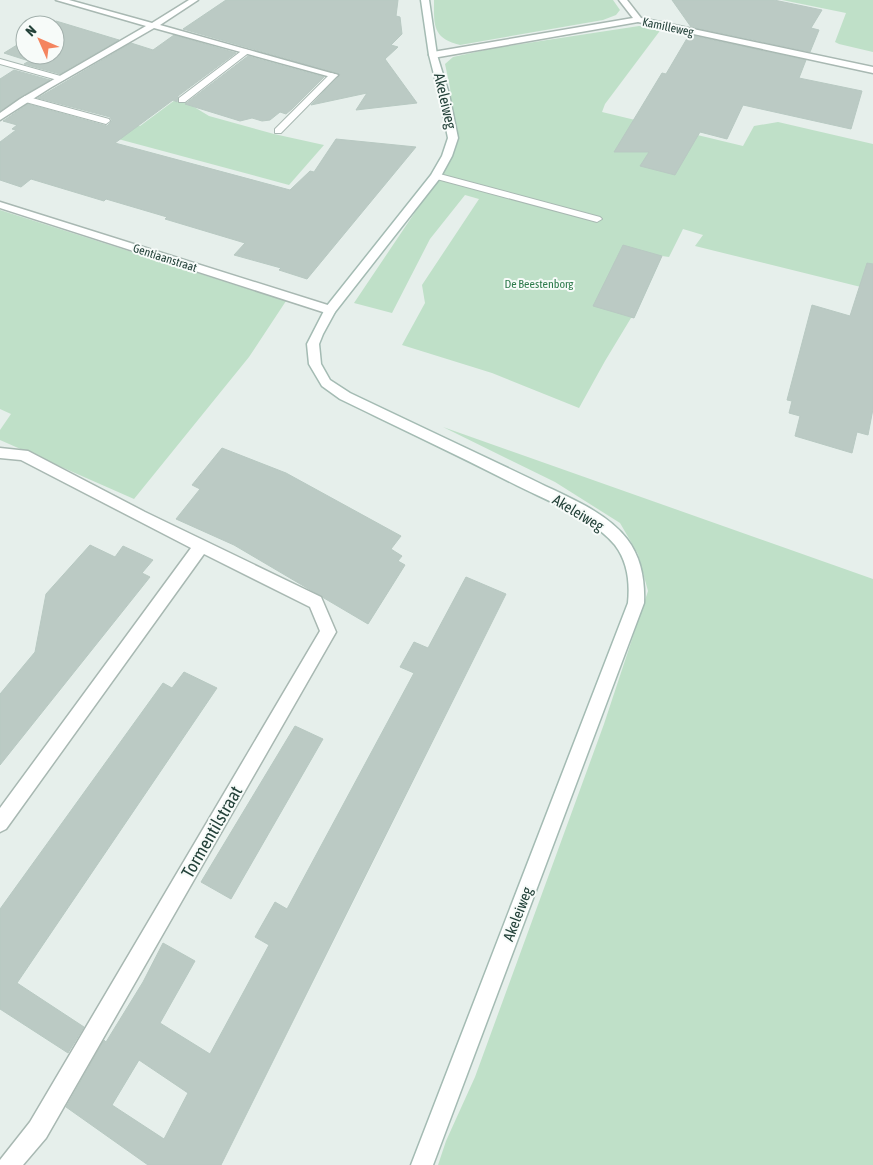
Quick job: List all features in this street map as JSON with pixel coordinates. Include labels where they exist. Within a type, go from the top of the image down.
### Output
[{"type":"street","points":[[60,0],[334,74]]},
{"type":"street","points":[[0,117],[26,99],[155,26],[194,0]]},
{"type":"street","name":"Akeleiweg","points":[[422,1165],[636,603],[638,582],[633,562],[620,540],[596,521],[511,476],[345,396],[326,382],[315,364],[313,344],[330,310],[436,176],[454,138],[433,55],[425,0]]},
{"type":"street","points":[[623,0],[638,20]]},
{"type":"street","name":"Kamilleweg","points":[[433,55],[638,20],[873,70]]},
{"type":"street","name":"Gentiaanstraat","points":[[0,205],[330,310]]},
{"type":"street","name":"Tormentilstraat","points":[[0,453],[23,455],[140,516],[316,602],[328,632],[38,1130],[9,1165]]},
{"type":"street","points":[[0,823],[202,545]]},
{"type":"lane","points":[[182,100],[247,51]]},
{"type":"lane","points":[[0,60],[61,79]]},
{"type":"lane","points":[[278,131],[334,74]]},
{"type":"lane","points":[[26,99],[106,121]]},
{"type":"lane","points":[[436,176],[597,220]]},
{"type":"green space","points":[[434,0],[613,0],[620,10],[616,15],[603,20],[460,45],[444,39],[436,29]]},
{"type":"green space","points":[[782,0],[873,0],[873,52],[835,42],[846,13]]},
{"type":"green space","name":"De Beestenborg","points":[[639,26],[662,28],[605,104],[602,112],[743,146],[754,126],[778,122],[873,144],[873,290],[695,246],[703,235],[683,229],[669,257],[662,256],[634,318],[631,318],[579,408],[492,373],[402,345],[425,303],[422,285],[479,199],[465,195],[430,239],[392,313],[354,303],[438,178],[454,137],[450,87],[445,64],[453,57],[494,48]]},
{"type":"green space","points":[[175,100],[186,102],[209,116],[274,134],[324,145],[289,185],[107,136],[115,119],[140,126]]},
{"type":"green space","points":[[0,210],[286,301],[249,357],[134,499],[0,440],[0,430],[11,414],[0,409]]},
{"type":"green space","points":[[443,427],[873,579],[873,1165],[438,1165],[446,1141],[475,1077],[604,724],[648,591],[638,554],[620,523],[555,482]]},
{"type":"building","points":[[226,0],[398,0],[396,16],[400,17],[402,34],[391,45],[398,47],[385,59],[417,103],[356,110],[367,93],[311,105],[340,74],[183,29]]},
{"type":"building","points":[[672,0],[774,0],[822,10],[811,28],[819,30],[810,52],[691,27]]},
{"type":"building","points":[[65,24],[119,40],[60,74],[28,65],[65,65]]},
{"type":"building","points":[[174,35],[236,53],[178,96],[177,102],[173,100],[115,143],[290,190],[310,171],[314,172],[336,139],[416,147],[307,279],[279,270],[281,268],[234,255],[245,243],[165,219],[167,217],[106,199],[104,201],[31,179],[21,187],[0,180],[0,142],[16,130],[12,129],[17,125],[3,121],[28,104],[107,126],[112,121],[110,117],[38,98],[131,43],[153,50]]},
{"type":"building","points":[[689,35],[806,60],[799,78],[862,91],[851,129],[743,105],[727,139],[700,132],[675,175],[640,166],[649,152],[614,152],[662,73],[666,74]]},
{"type":"building","points":[[15,46],[15,57],[4,53]]},
{"type":"building","points":[[248,56],[324,77],[286,114],[280,112],[270,120],[262,121],[252,118],[240,121],[185,104]]},
{"type":"building","points":[[14,70],[50,80],[0,111],[0,79]]},
{"type":"building","points":[[623,245],[662,256],[634,318],[593,306]]},
{"type":"building","points":[[867,263],[873,264],[873,409],[868,435],[857,432],[852,453],[795,436],[800,416],[789,413],[792,401],[787,400],[812,305],[850,316]]},
{"type":"building","points":[[222,448],[286,473],[401,536],[391,549],[402,556],[398,561],[405,565],[368,624],[234,545],[176,519],[200,489],[192,485]]},
{"type":"building","points":[[90,545],[115,557],[123,546],[153,560],[142,573],[150,577],[0,765],[0,694],[35,652],[46,594]]},
{"type":"building","points":[[466,577],[506,594],[221,1165],[148,1165],[66,1107],[104,1040],[106,1042],[143,982],[163,943],[195,961],[160,1023],[210,1054],[269,945],[255,937],[275,902],[287,909],[414,673],[400,667],[414,642],[428,648]],"holes":[[[139,1060],[188,1093],[164,1139],[112,1105]]]},
{"type":"building","points":[[184,672],[217,688],[17,983],[84,1027],[68,1053],[0,1009],[0,909],[163,683],[172,688]]},
{"type":"building","points":[[295,726],[323,739],[231,899],[201,882]]}]
